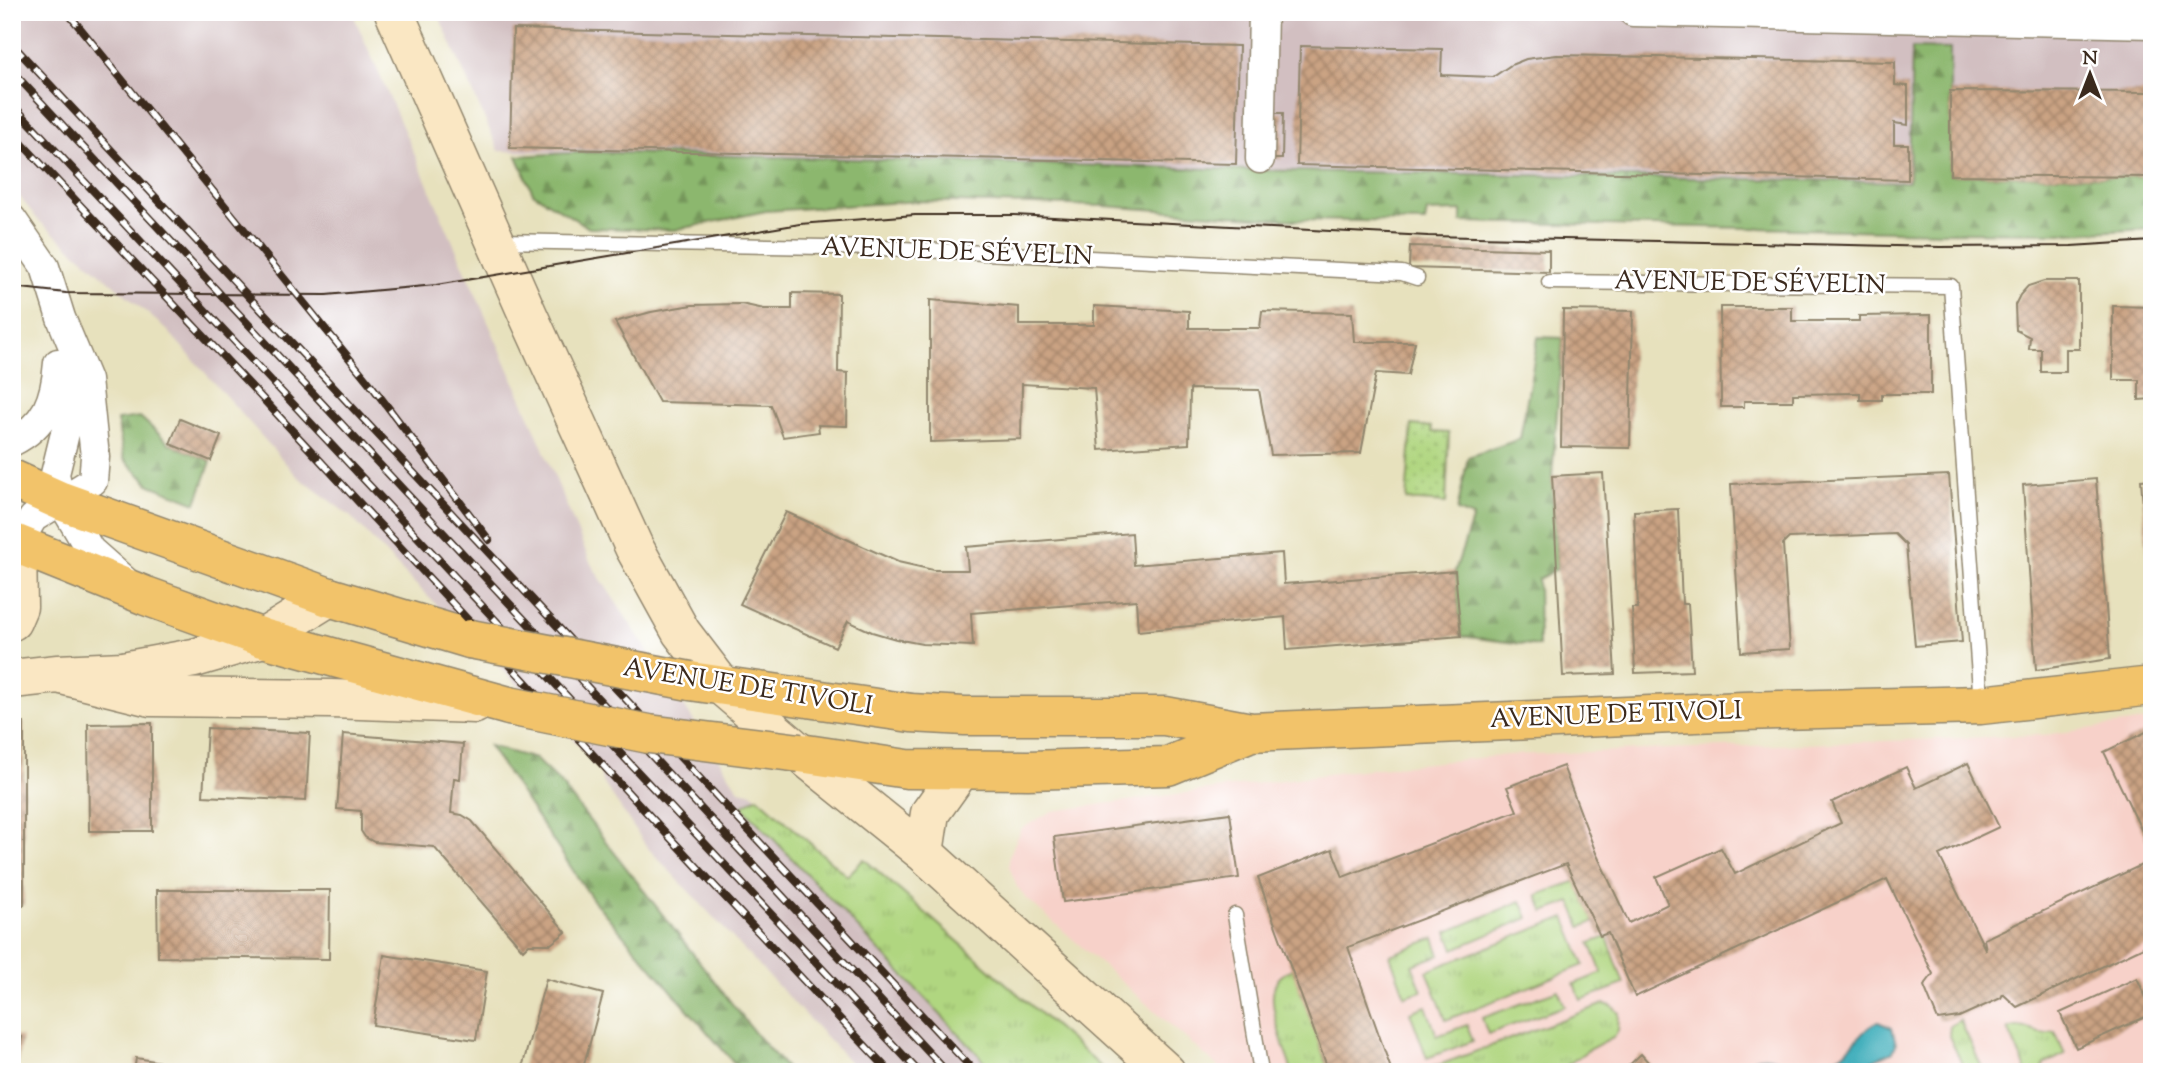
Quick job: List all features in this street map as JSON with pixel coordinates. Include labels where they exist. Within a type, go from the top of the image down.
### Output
[{"type":"main road","points":[[12,479],[61,501],[329,597]]},
{"type":"main road","points":[[15,543],[138,593],[263,638]]},
{"type":"main road","name":"AVENUE DE TIVOLI","points":[[329,597],[470,639],[707,684],[911,713],[965,716],[1165,716],[1251,732],[1743,711],[1981,705],[2152,686]]},
{"type":"main road","name":"AVENUE DE TIVOLI","points":[[263,638],[509,706],[649,734],[907,769],[960,771],[1168,766],[1251,732]]},
{"type":"street","points":[[394,12],[634,547],[707,684],[800,753],[924,853],[1166,1072]]},
{"type":"street","points":[[1260,159],[1263,12]]},
{"type":"street","points":[[1633,12],[2152,24]]},
{"type":"street","points":[[12,219],[45,267],[61,318],[87,380],[95,457],[93,481],[33,519],[15,543],[18,607],[12,621]]},
{"type":"street","points":[[12,442],[28,435],[45,417],[57,379],[61,318]]},
{"type":"street","points":[[61,318],[72,382],[67,425],[55,474],[61,501],[90,550],[138,593]]},
{"type":"street","name":"AVENUE DE TIVOLI","points":[[12,679],[123,671],[194,658],[263,638],[329,597]]},
{"type":"street","name":"AVENUE DE TIVOLI","points":[[58,674],[151,697],[331,699],[509,706]]},
{"type":"street","points":[[924,853],[930,813],[960,771]]},
{"type":"lane","name":"AVENUE DE SÉVELIN","points":[[496,241],[895,249],[1402,273],[1417,278]]},
{"type":"lane","name":"AVENUE DE SÉVELIN","points":[[1549,282],[1951,286],[1981,705]]},
{"type":"lane","points":[[1235,915],[1261,1072]]},
{"type":"shaded area","points":[[12,12],[352,12],[535,429],[591,564],[739,790],[758,797],[743,807],[995,1072],[859,1072],[647,847],[602,781],[599,765],[405,574],[350,516],[297,476],[167,330],[38,220],[12,187]]},
{"type":"shaded area","points":[[437,12],[2152,12],[2152,177],[1950,175],[1950,50],[1912,48],[1910,182],[1443,174],[499,151]]},
{"type":"shaded area","points":[[2152,720],[2152,1072],[1224,1072],[1026,898],[1017,887],[1009,866],[1009,857],[1021,829],[1052,811],[1350,771],[1508,755],[2044,735]]},
{"type":"green space","points":[[1912,48],[1950,49],[1950,175],[2152,177],[2152,229],[2069,233],[1942,232],[1461,222],[1461,211],[1427,212],[1425,222],[1295,220],[1104,206],[919,201],[766,211],[675,230],[589,228],[533,193],[517,156],[588,152],[1295,171],[1909,182]]},
{"type":"green space","points":[[1538,337],[1563,338],[1552,476],[1557,569],[1538,579],[1539,646],[1461,636],[1455,571],[1473,517],[1457,511],[1468,457],[1520,439]]},
{"type":"green space","points":[[140,417],[170,444],[211,461],[196,503],[150,485],[124,459],[117,420]]},
{"type":"green space","points":[[1412,425],[1431,427],[1432,432],[1449,433],[1446,503],[1406,500]]},
{"type":"green space","points":[[489,746],[535,759],[560,783],[758,1037],[790,1072],[742,1072],[593,900]]},
{"type":"green space","points":[[758,797],[847,876],[864,859],[1107,1072],[995,1072],[742,806]]},
{"type":"green space","points":[[1582,879],[1597,921],[1581,927],[1571,902],[1544,912],[1537,895]]},
{"type":"green space","points":[[1521,901],[1528,918],[1454,949],[1447,932]]},
{"type":"green space","points":[[1565,917],[1584,965],[1446,1020],[1427,971]]},
{"type":"green space","points":[[1607,937],[1624,984],[1581,1000],[1574,984],[1602,973],[1590,943]]},
{"type":"green space","points":[[1434,938],[1440,955],[1412,965],[1422,991],[1405,996],[1390,955]]},
{"type":"green space","points":[[1293,968],[1329,1072],[1292,1072],[1275,1014],[1273,991],[1283,974]]},
{"type":"green space","points":[[1558,990],[1565,1006],[1488,1034],[1482,1018]]},
{"type":"green space","points":[[1604,1004],[1612,1006],[1619,1013],[1615,1036],[1588,1050],[1558,1072],[1432,1072],[1431,1068]]},
{"type":"green space","points":[[1426,1006],[1437,1036],[1467,1025],[1473,1041],[1427,1058],[1410,1012]]},
{"type":"green space","points":[[1960,1020],[1984,1072],[1966,1072],[1949,1036],[1950,1026]]},
{"type":"green space","points":[[2016,1027],[2039,1033],[2055,1032],[2065,1054],[2045,1064],[2041,1072],[2027,1072],[2008,1029]]},
{"type":"water","points":[[1878,1022],[1892,1028],[1896,1044],[1893,1052],[1869,1064],[1866,1072],[1748,1072],[1753,1059],[1761,1057],[1803,1064],[1832,1060]]},
{"type":"building","points":[[513,29],[1239,46],[1236,164],[510,148]]},
{"type":"building","points":[[1300,46],[1442,49],[1441,75],[1493,77],[1526,59],[1557,55],[1895,62],[1895,85],[1908,86],[1908,125],[1894,123],[1894,144],[1908,144],[1908,180],[1297,165]]},
{"type":"building","points":[[1950,91],[2152,92],[2152,177],[1950,175]]},
{"type":"building","points":[[1267,113],[1283,113],[1282,159],[1266,159]]},
{"type":"building","points":[[1410,246],[1549,250],[1549,272],[1409,268]]},
{"type":"building","points":[[2044,281],[2079,281],[2079,349],[2066,349],[2066,372],[2041,372],[2041,349],[2029,349],[2030,337],[2016,330],[2015,305],[2020,295],[2028,286]]},
{"type":"building","points":[[792,293],[839,294],[838,372],[848,373],[847,426],[818,425],[819,432],[783,437],[771,405],[659,402],[615,322],[692,305],[741,304],[764,309],[792,309]]},
{"type":"building","points":[[930,300],[1019,307],[1019,325],[1094,325],[1094,306],[1189,311],[1189,328],[1260,328],[1262,311],[1352,313],[1354,342],[1415,342],[1408,375],[1376,373],[1361,453],[1271,455],[1259,390],[1190,389],[1189,444],[1099,450],[1094,388],[1022,384],[1021,439],[930,442]]},
{"type":"building","points":[[2113,306],[2152,307],[2152,399],[2139,400],[2139,380],[2113,380]]},
{"type":"building","points":[[1720,307],[1792,307],[1792,321],[1859,321],[1859,316],[1931,315],[1931,394],[1882,394],[1882,400],[1860,400],[1860,393],[1793,394],[1793,401],[1744,401],[1744,407],[1721,407]]},
{"type":"building","points":[[1563,310],[1633,311],[1630,448],[1561,447]]},
{"type":"building","points":[[180,419],[221,436],[211,461],[170,444]]},
{"type":"building","points":[[1603,473],[1615,674],[1563,676],[1552,476]]},
{"type":"building","points":[[1949,475],[1962,642],[1915,646],[1906,545],[1895,534],[1789,538],[1783,544],[1790,649],[1741,652],[1731,484]]},
{"type":"building","points":[[2096,479],[2110,659],[2036,670],[2023,485]]},
{"type":"building","points":[[2152,479],[2152,593],[2150,593],[2141,480]]},
{"type":"building","points":[[1678,509],[1682,604],[1688,604],[1692,671],[1635,673],[1632,608],[1638,608],[1634,511]]},
{"type":"building","points":[[786,512],[898,562],[933,570],[968,570],[966,547],[1132,533],[1134,565],[1282,553],[1284,584],[1455,571],[1461,636],[1287,650],[1285,617],[1138,631],[1136,600],[971,613],[973,646],[922,644],[896,639],[848,621],[835,647],[740,604]]},
{"type":"building","points":[[12,723],[24,723],[24,905],[12,905]]},
{"type":"building","points":[[152,723],[152,831],[89,831],[88,724]]},
{"type":"building","points":[[207,728],[310,733],[306,801],[203,796]]},
{"type":"building","points":[[2152,729],[2152,852],[2104,752]]},
{"type":"building","points":[[343,734],[463,744],[460,779],[454,778],[451,813],[472,821],[566,932],[551,944],[529,944],[523,950],[434,847],[374,842],[365,837],[361,831],[361,811],[337,809]]},
{"type":"building","points":[[1968,763],[1999,827],[1939,855],[1986,951],[1984,939],[2152,860],[2152,943],[2017,1007],[2003,994],[2001,998],[1959,1017],[1938,1020],[1924,986],[1933,974],[1887,879],[1635,997],[1608,933],[1600,936],[1566,864],[1348,947],[1392,1072],[1329,1072],[1258,878],[1332,849],[1343,877],[1517,811],[1507,787],[1563,766],[1596,853],[1629,923],[1668,904],[1656,877],[1721,848],[1735,874],[1841,823],[1832,802],[1906,767],[1916,788]]},
{"type":"building","points":[[1230,813],[1239,878],[1063,902],[1054,837]]},
{"type":"building","points":[[157,890],[330,890],[329,959],[158,957]]},
{"type":"building","points":[[384,955],[487,971],[476,1040],[373,1025]]},
{"type":"building","points":[[2137,978],[2152,1014],[2076,1048],[2060,1013]]},
{"type":"building","points":[[546,979],[603,994],[582,1072],[537,1072],[522,1068]]},
{"type":"building","points":[[12,1035],[22,1037],[16,1072],[12,1072]]},
{"type":"building","points":[[1641,1054],[1657,1072],[1622,1072]]},
{"type":"building","points":[[136,1058],[198,1068],[198,1072],[134,1072]]},
{"type":"tram line","points":[[12,287],[66,293],[326,295],[436,285],[800,224],[915,215],[1014,215],[1428,236],[1940,247],[2071,246],[2152,241]]},
{"type":"railway","points":[[67,12],[371,385],[489,540]]},
{"type":"railway","points":[[12,44],[975,1072]]},
{"type":"railway","points":[[12,71],[947,1072]]},
{"type":"railway","points":[[12,104],[919,1072]]},
{"type":"railway","points":[[12,133],[890,1072]]}]
